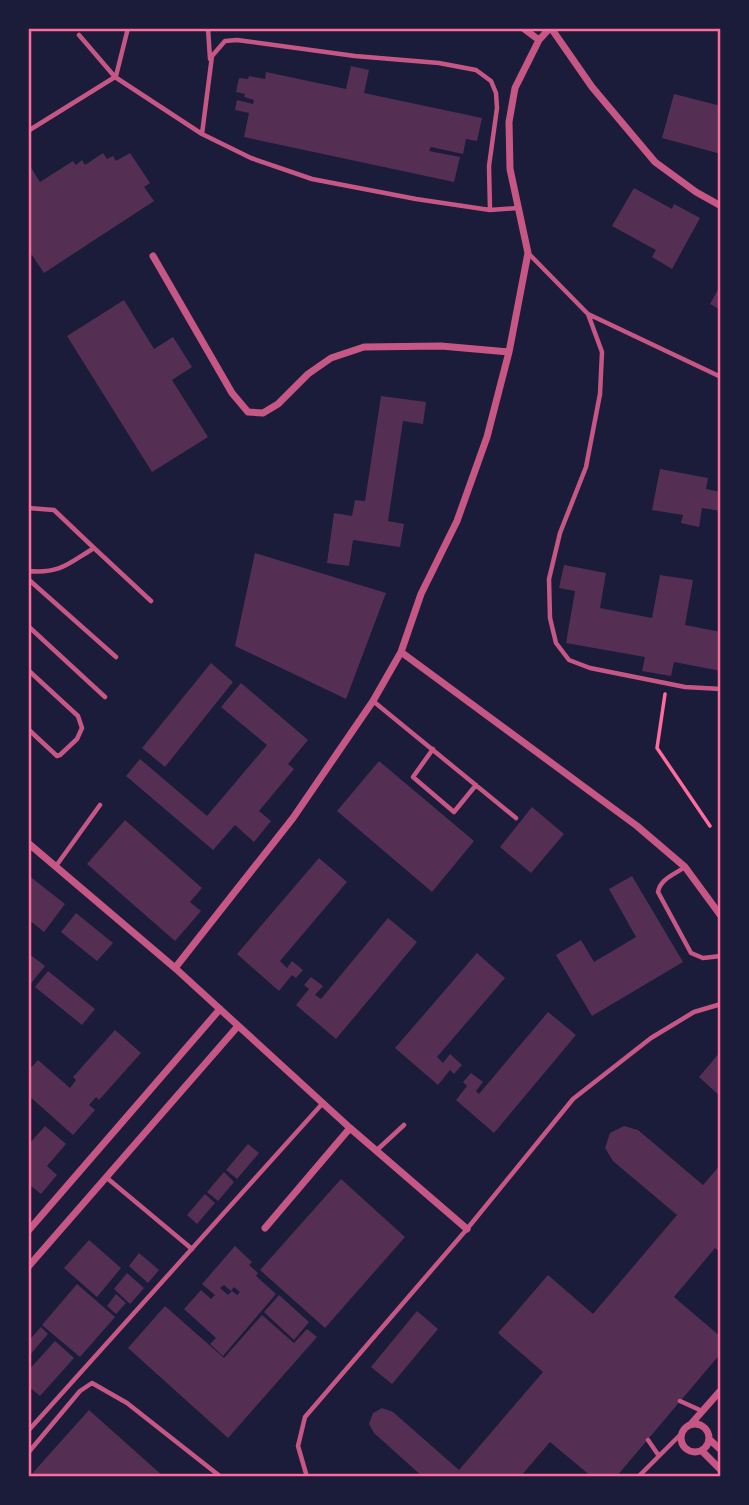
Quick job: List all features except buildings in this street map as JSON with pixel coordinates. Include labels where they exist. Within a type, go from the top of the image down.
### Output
[{"type":"street","points":[[523,28],[538,40]]},
{"type":"street","points":[[175,968],[293,818],[373,701],[401,652],[421,594],[461,509],[487,437],[509,352],[528,253],[510,169],[509,121],[515,88],[538,40],[550,28],[592,87],[654,162],[721,206]]},
{"type":"street","points":[[153,256],[232,393],[248,412],[263,412],[278,404],[308,374],[331,358],[364,347],[441,346],[509,352]]},
{"type":"street","points":[[401,652],[637,826],[685,867],[721,916]]},
{"type":"street","points":[[28,844],[175,968],[350,1128],[467,1229]]},
{"type":"street","points":[[28,1231],[220,1009]]},
{"type":"street","points":[[28,1267],[239,1026]]},
{"type":"street","points":[[265,1228],[350,1128]]},
{"type":"street","points":[[709,1439],[702,1451],[692,1452],[687,1451],[681,1443],[681,1434],[721,1390]]},
{"type":"street","points":[[691,1424],[704,1427],[709,1439],[721,1450]]},
{"type":"street","points":[[702,1451],[721,1470]]},
{"type":"lane","points":[[28,131],[115,77],[128,28]]},
{"type":"lane","points":[[208,28],[211,69]]},
{"type":"lane","points":[[79,36],[115,77],[202,134],[251,158],[312,179],[416,199],[490,210],[519,208]]},
{"type":"lane","points":[[202,134],[212,56],[225,41],[237,40],[355,57],[439,63],[476,70],[491,81],[496,93],[497,108],[489,166],[490,210]]},
{"type":"lane","points":[[528,253],[587,314],[721,377]]},
{"type":"lane","points":[[587,314],[602,352],[600,394],[586,467],[560,533],[549,579],[550,618],[556,643],[569,660],[590,668],[685,687],[721,689]]},
{"type":"lane","points":[[28,508],[54,510],[151,601]]},
{"type":"lane","points":[[28,571],[60,569],[94,548]]},
{"type":"lane","points":[[28,579],[116,657]]},
{"type":"lane","points":[[28,626],[105,697]]},
{"type":"lane","points":[[28,670],[78,716],[82,728],[77,739],[57,756],[28,729]]},
{"type":"lane","points":[[373,701],[516,818]]},
{"type":"lane","points":[[433,750],[413,777],[454,812],[476,785]]},
{"type":"lane","points":[[55,867],[100,805]]},
{"type":"lane","points":[[685,867],[662,882],[658,892],[691,953],[703,958],[721,956]]},
{"type":"lane","points":[[307,1477],[298,1446],[305,1417],[467,1229],[573,1099],[651,1038],[694,1012],[721,1004]]},
{"type":"lane","points":[[28,1431],[323,1103]]},
{"type":"lane","points":[[377,1150],[404,1125]]},
{"type":"lane","points":[[106,1177],[192,1249]]},
{"type":"lane","points":[[28,1453],[80,1391],[92,1383],[127,1403],[221,1477]]},
{"type":"lane","points":[[680,1401],[702,1412]]},
{"type":"lane","points":[[638,1477],[681,1434]]},
{"type":"lane","points":[[648,1440],[659,1457]]},
{"type":"path","points":[[667,684],[657,748],[710,827]]}]
